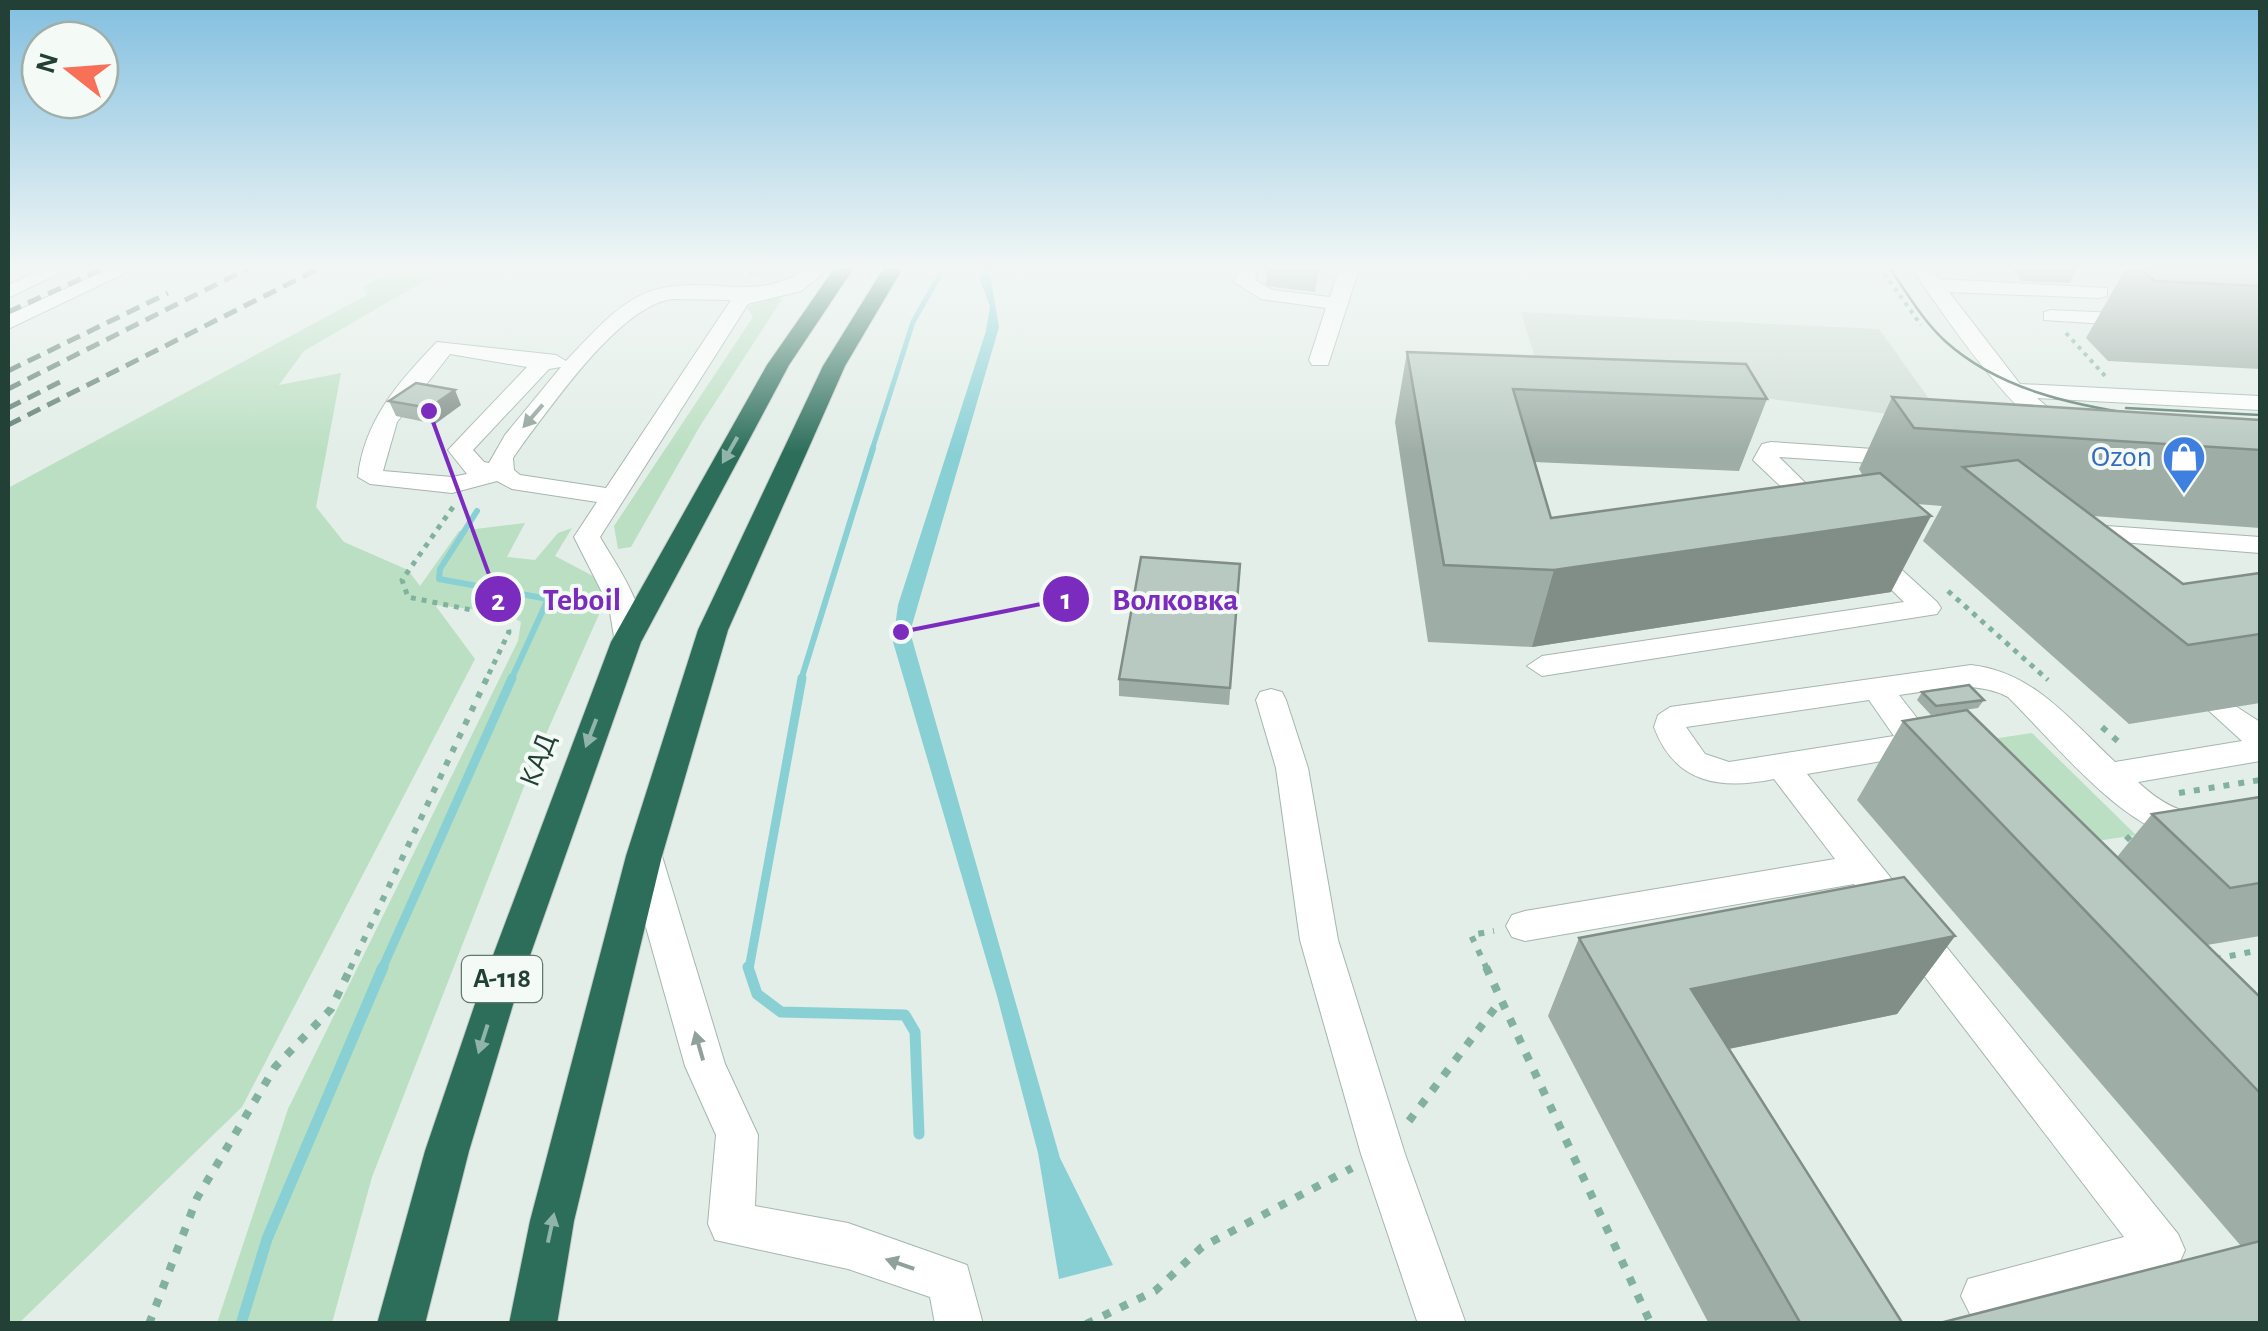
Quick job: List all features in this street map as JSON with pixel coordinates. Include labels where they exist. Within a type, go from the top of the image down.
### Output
[{"type":"highway","name":"КАД","points":[[401,1324],[447,1151],[496,998],[626,642],[778,365],[803,328]]},
{"type":"highway","points":[[533,1324],[552,1221],[644,856],[712,630],[834,366],[857,328]]},
{"type":"street","points":[[502,472],[501,458],[614,328]]},
{"type":"street","points":[[626,642],[623,606],[587,537],[722,328]]},
{"type":"street","points":[[1320,360],[1330,328]]},
{"type":"street","points":[[1974,328],[2013,390],[2082,449]]},
{"type":"street","points":[[1986,328],[2022,369],[2075,393]]},
{"type":"street","points":[[502,472],[452,484],[370,477],[370,452],[408,383],[445,346],[543,363],[584,359]]},
{"type":"street","points":[[543,363],[460,450],[476,468],[502,472],[512,481],[613,496]]},
{"type":"street","points":[[2013,390],[2260,403]]},
{"type":"street","points":[[1542,666],[1927,608],[1765,460],[1771,449],[1929,460]]},
{"type":"street","points":[[2061,531],[2260,544]]},
{"type":"street","points":[[1918,743],[1724,775],[1690,760],[1669,723],[1680,715],[1971,675],[1996,678],[2019,690],[2149,813],[2192,831],[2260,820]]},
{"type":"street","points":[[1882,688],[1886,704],[1945,772]]},
{"type":"street","points":[[1271,700],[1292,768],[1319,940],[1383,1154],[1442,1324]]},
{"type":"street","points":[[2223,709],[2260,739]]},
{"type":"street","points":[[2108,774],[2260,750]]},
{"type":"street","points":[[1782,766],[2162,1250],[1984,1296],[2002,1324]]},
{"type":"street","points":[[644,856],[705,1066],[737,1135],[731,1224],[848,1246],[951,1281],[959,1324]]},
{"type":"street","points":[[1525,926],[1860,869]]},
{"type":"path","points":[[2061,328],[2107,378]]},
{"type":"path","points":[[149,1324],[197,1198],[275,1067],[331,1009],[509,632],[506,616],[408,597],[402,580],[472,480]]},
{"type":"path","points":[[1939,583],[2058,689]]},
{"type":"path","points":[[2088,715],[2148,768]]},
{"type":"path","points":[[2173,794],[2260,780]]},
{"type":"path","points":[[2126,836],[2144,854],[2127,857]]},
{"type":"path","points":[[1525,926],[1470,935],[1651,1324]]},
{"type":"path","points":[[2219,972],[2208,961],[2260,950]]},
{"type":"path","points":[[1086,1324],[1156,1291],[1202,1247],[1302,1190],[1383,1154],[1500,1000]]},
{"type":"shaded area","points":[[1526,328],[1879,329],[1945,421],[1771,399],[1544,386]]},
{"type":"green space","points":[[305,328],[343,328],[304,351],[279,385],[341,373],[316,507],[344,542],[408,570],[420,586],[459,531],[525,523],[507,557],[535,560],[558,533],[572,528],[555,556],[593,576],[604,592],[600,612],[532,766],[372,1177],[332,1323],[217,1323],[288,1109],[518,641],[521,622],[505,613],[435,605],[475,659],[242,1107],[19,1323],[8,1324],[8,488]]},
{"type":"green space","points":[[746,328],[763,328],[700,426],[631,547],[618,549],[614,526]]},
{"type":"green space","points":[[2032,733],[2136,835],[2045,849],[1965,743]]},
{"type":"water","points":[[999,328],[910,632],[1060,1158],[1113,1265],[1059,1279],[1038,1153],[997,996],[893,642],[898,605],[986,331]]},
{"type":"building","points":[[1407,352],[1746,364],[1767,399],[1513,389],[1551,518],[1880,473],[1931,516],[1554,570],[1444,565]]},
{"type":"building","points":[[416,383],[455,390],[429,408],[389,401]]},
{"type":"building","points":[[1892,397],[2260,420],[2260,450],[1914,428]]},
{"type":"building","points":[[2018,460],[2183,584],[2260,573],[2260,634],[2188,645],[1963,467]]},
{"type":"building","points":[[1141,557],[1240,564],[1230,688],[1119,679]]},
{"type":"building","points":[[1969,685],[1984,700],[1936,706],[1922,692]]},
{"type":"building","points":[[1967,710],[2260,997],[2260,1093],[1903,721]]},
{"type":"building","points":[[2260,797],[2260,883],[2230,888],[2152,814]]},
{"type":"building","points":[[1904,877],[1955,936],[1691,989],[1903,1324],[1801,1324],[1579,938]]},
{"type":"building","points":[[2260,1241],[2260,1324],[1936,1324]]},
{"type":"waterway","points":[[872,450],[911,328]]},
{"type":"waterway","points":[[801,680],[873,448]]},
{"type":"waterway","points":[[477,511],[440,569],[439,579],[548,599],[511,680]]},
{"type":"waterway","points":[[382,969],[512,678]]},
{"type":"waterway","points":[[749,969],[802,678]]},
{"type":"waterway","points":[[241,1324],[267,1239],[383,967]]},
{"type":"waterway","points":[[748,967],[757,994],[781,1012],[905,1015],[915,1032],[919,1134]]},
{"type":"tram line","points":[[1933,328],[1966,358],[2012,383],[2062,400],[2140,415]]},
{"type":"tram line","points":[[2126,408],[2260,415]]},
{"type":"railway","points":[[8,371],[96,328]]},
{"type":"railway","points":[[8,389],[129,328]]},
{"type":"railway","points":[[8,425],[201,328]]},
{"type":"railway","points":[[8,408],[66,379]]},
{"type":"place","name":"Teboil","points":[[429,411]]},
{"type":"place","name":"Ozon","points":[[2184,495]]},
{"type":"place","name":"Волковка","points":[[901,632]]}]
